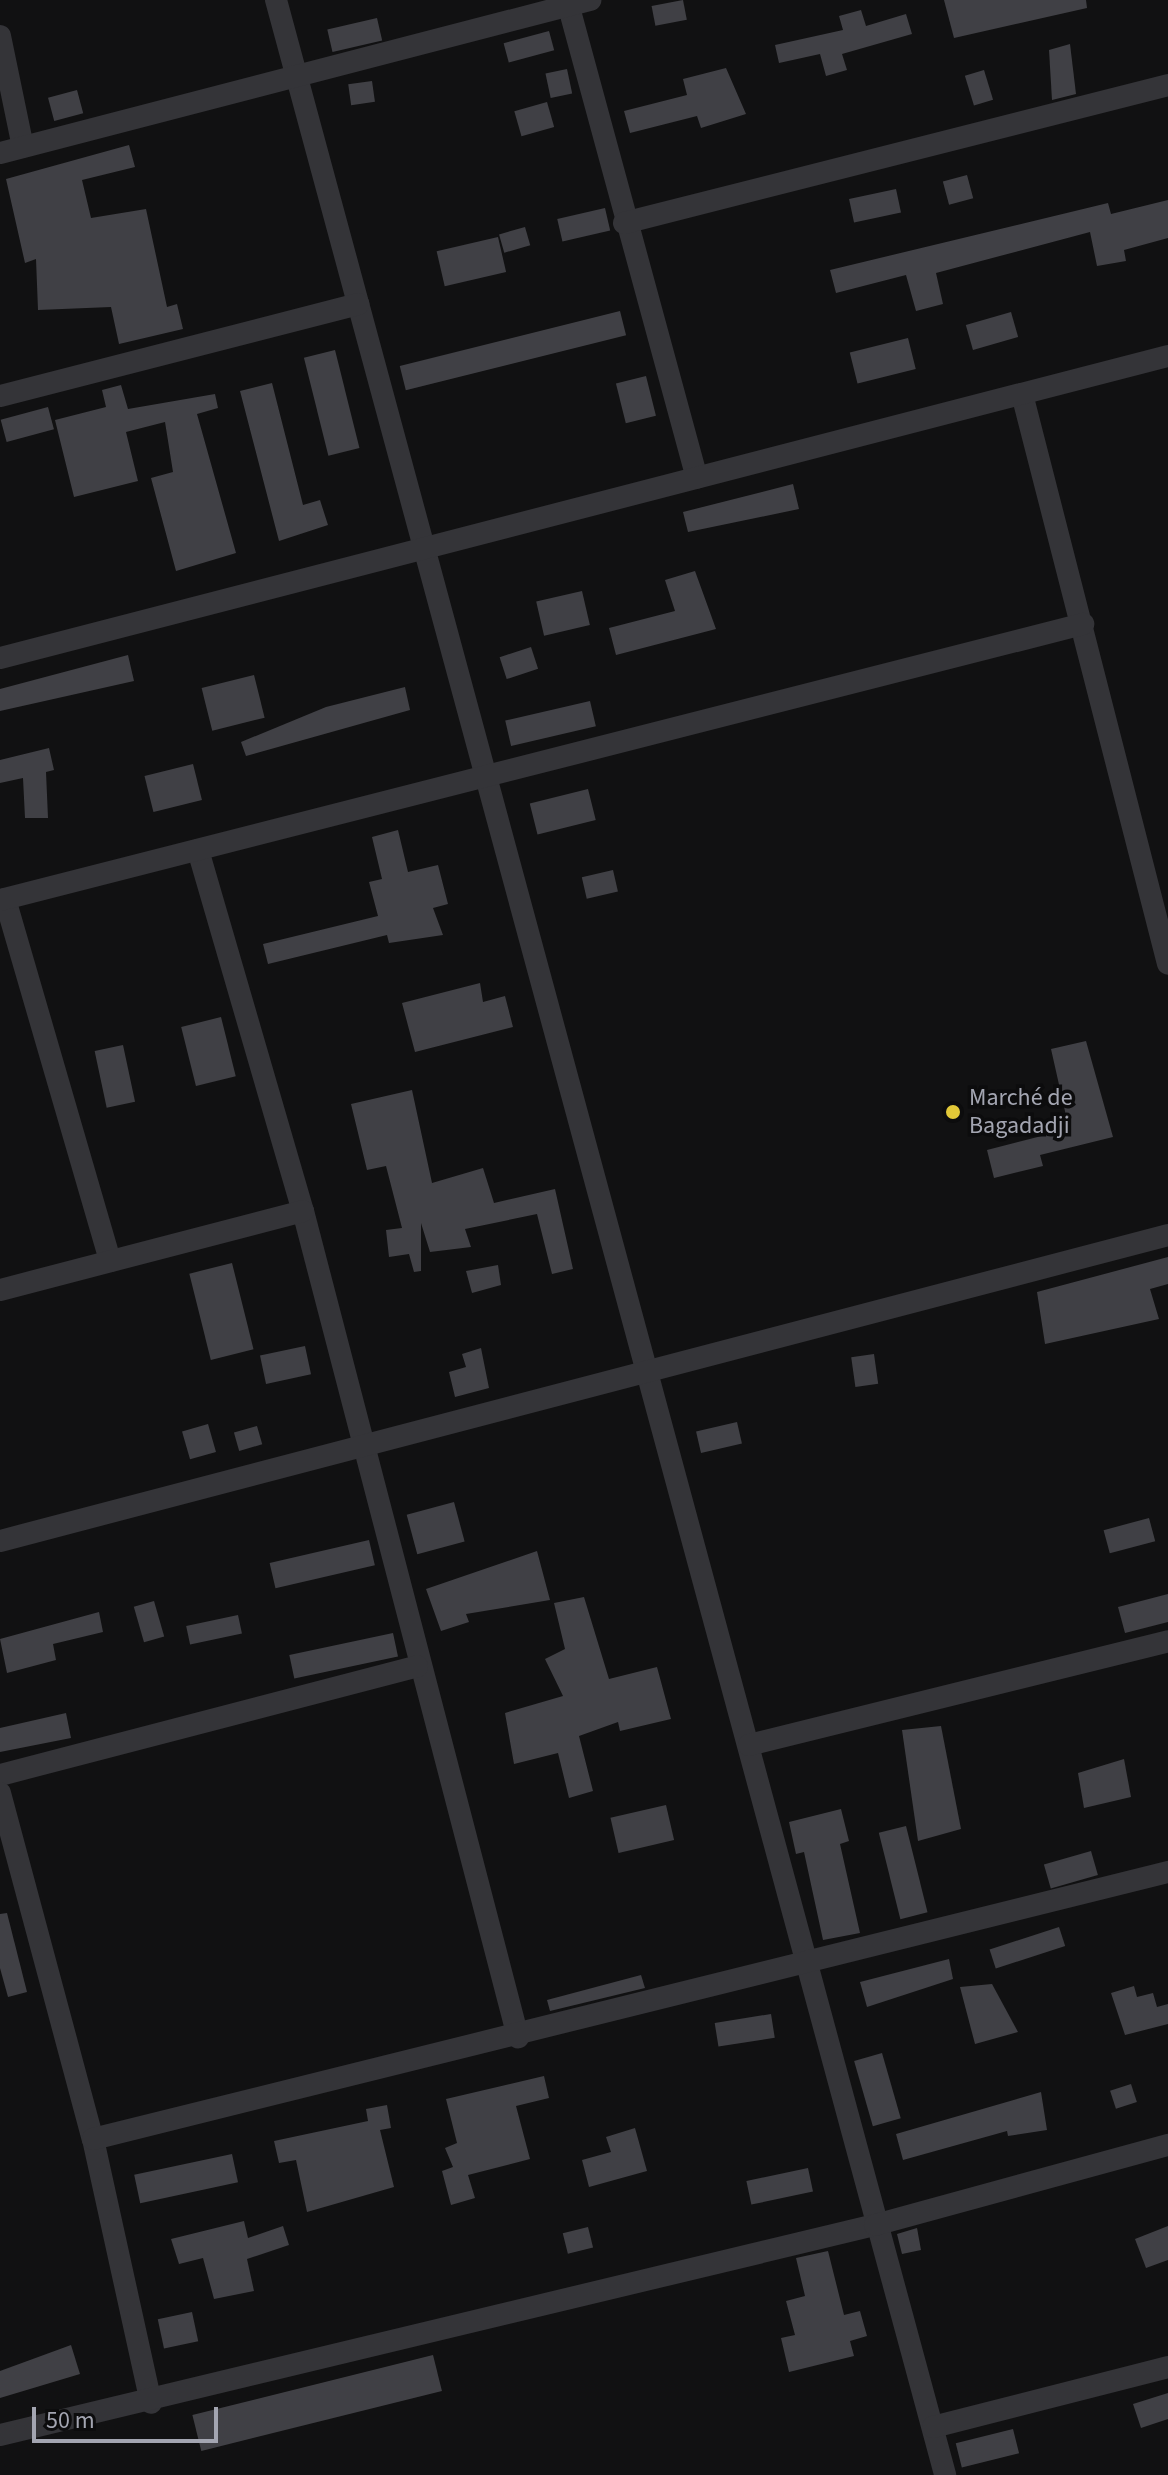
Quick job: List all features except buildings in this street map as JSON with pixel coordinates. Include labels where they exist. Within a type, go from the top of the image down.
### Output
[{"type":"street","points":[[276,0],[945,2475]]},
{"type":"street","points":[[0,153],[298,79],[575,2],[624,223],[697,478]]},
{"type":"street","points":[[0,36],[23,147]]},
{"type":"street","points":[[624,223],[1168,85]]},
{"type":"street","points":[[0,396],[358,304]]},
{"type":"street","points":[[0,658],[1168,356]]},
{"type":"street","points":[[1022,394],[1168,964]]},
{"type":"street","points":[[110,1261],[2,900],[1083,624]]},
{"type":"street","points":[[198,850],[303,1211],[417,1666],[518,2037]]},
{"type":"street","points":[[0,1290],[303,1211]]},
{"type":"street","points":[[0,1541],[1168,1235]]},
{"type":"street","points":[[749,1745],[1168,1641]]},
{"type":"street","points":[[0,1775],[417,1666]]},
{"type":"street","points":[[0,1793],[93,2139],[151,2403]]},
{"type":"street","points":[[93,2139],[808,1967],[1168,1872]]},
{"type":"street","points":[[0,2435],[151,2403],[875,2225],[1168,2145]]},
{"type":"street","points":[[933,2427],[1168,2367]]},
{"type":"place","name":"Marché de Bagadadji","points":[[953,1112]]}]
